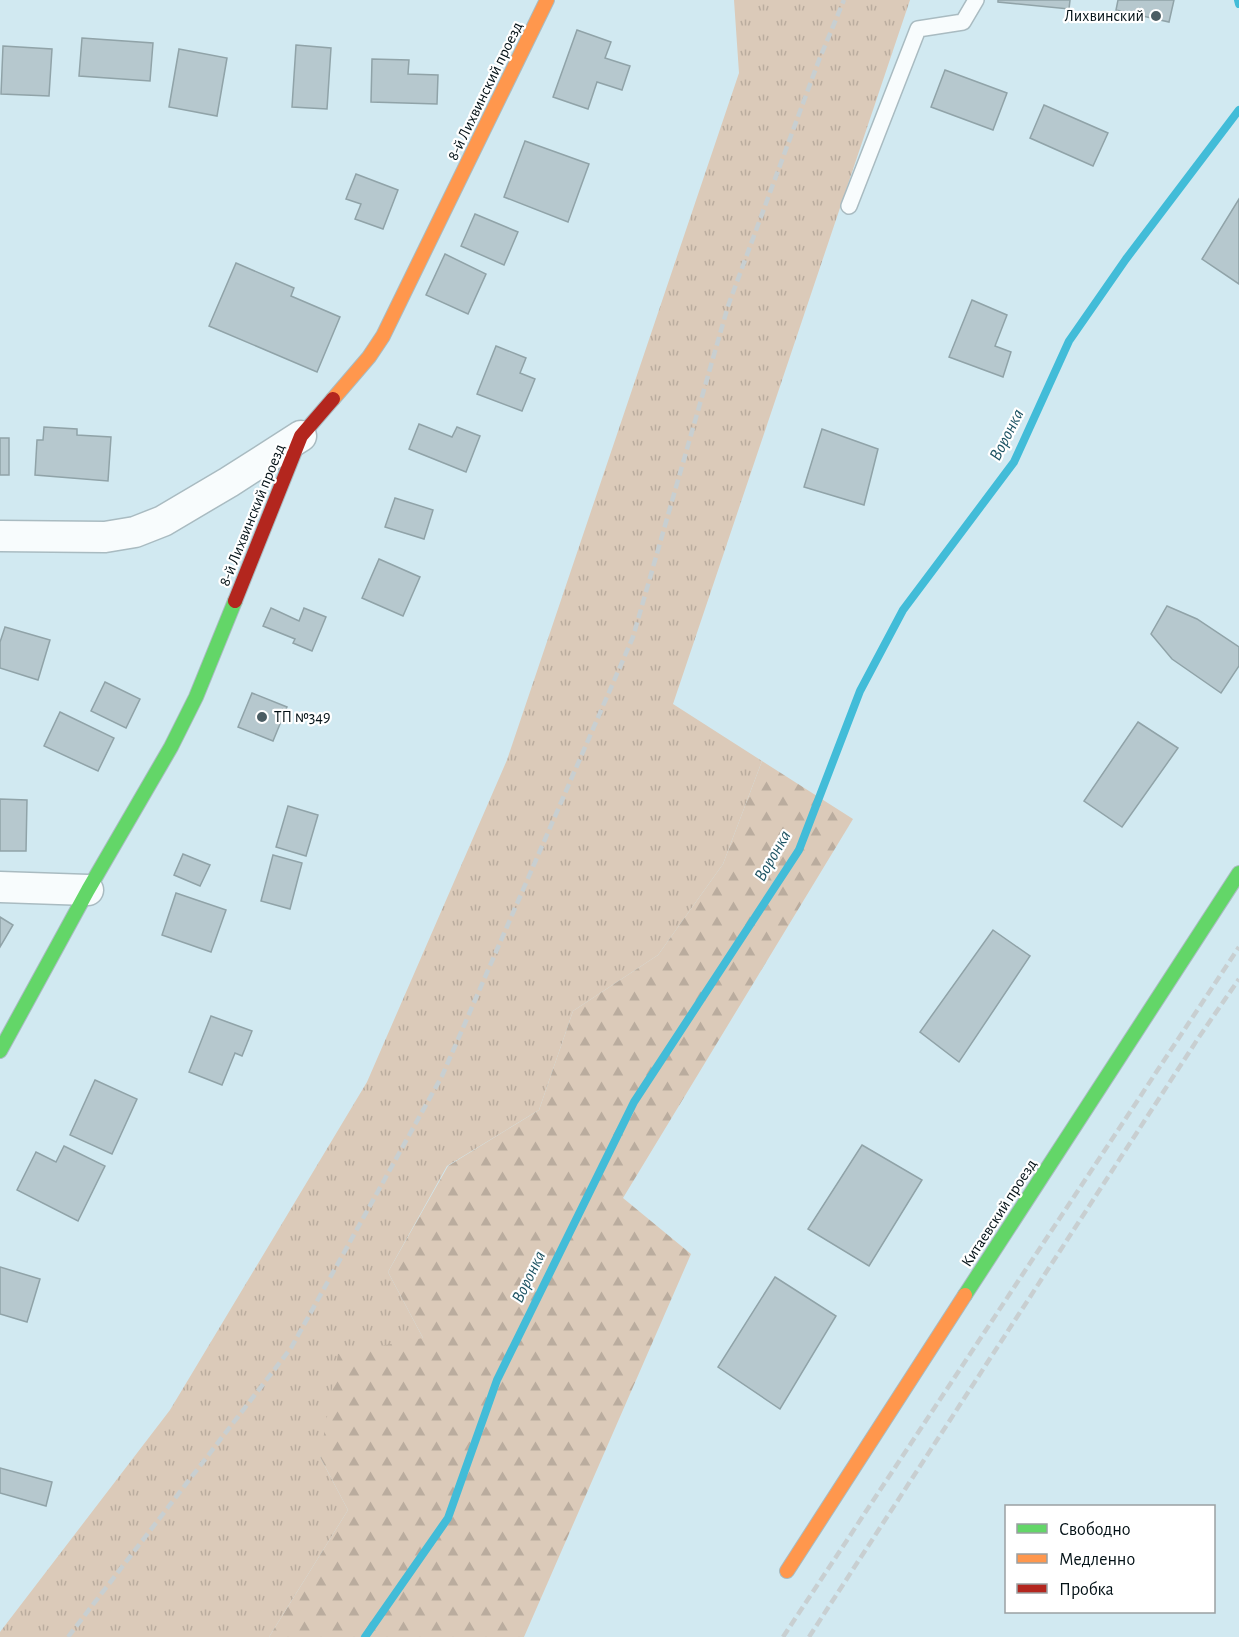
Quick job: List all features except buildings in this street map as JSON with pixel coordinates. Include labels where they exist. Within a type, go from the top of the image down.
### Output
[{"type":"street","name":"8-й Лихвинский проезд","points":[[0,1051],[88,890],[171,747],[196,697],[301,436],[369,357],[383,336],[547,0]]},
{"type":"street","points":[[0,536],[105,537],[135,532],[163,521],[301,436]]},
{"type":"street","name":"Китаевский проезд","points":[[787,1571],[1239,873]]},
{"type":"street","points":[[0,887],[88,890]]},
{"type":"lane","points":[[849,206],[918,29],[963,22],[976,0]]},
{"type":"green space","points":[[734,0],[910,0],[673,704],[762,761],[723,864],[658,955],[573,1011],[539,1110],[447,1166],[388,1272],[423,1338],[320,1457],[348,1510],[269,1637],[0,1637],[0,1632],[170,1410],[367,1082],[507,760],[739,73]]},
{"type":"green space","points":[[762,761],[853,819],[623,1198],[691,1254],[524,1637],[269,1637],[348,1510],[320,1457],[338,1354],[423,1338],[388,1272],[448,1166],[539,1110],[573,1011],[658,955],[723,864]]},
{"type":"waterway","name":"Воронка","points":[[1238,0],[1239,4]]},
{"type":"waterway","name":"Воронка","points":[[365,1637],[448,1518],[497,1380],[634,1102],[799,850],[860,691],[903,610],[1014,462],[1069,341],[1126,259],[1239,110]]},
{"type":"railway","points":[[68,1637],[291,1348],[442,1076],[633,637],[728,306],[819,60],[844,0]]},
{"type":"railway","points":[[783,1637],[1239,947]]},
{"type":"railway","points":[[809,1637],[1239,979]]},
{"type":"traffic: fast","points":[[0,1051],[88,890],[171,747],[196,697],[235,601]]},
{"type":"traffic: fast","points":[[965,1295],[1239,873]]},
{"type":"traffic: slow","points":[[333,399],[369,357],[383,336],[547,0]]},
{"type":"traffic: slow","points":[[787,1571],[965,1295]]},
{"type":"traffic: jam","points":[[235,601],[301,436],[333,399]]},
{"type":"place","name":"Лихвинский","points":[[1156,16]]},
{"type":"place","name":"ТП №349","points":[[262,717]]}]
